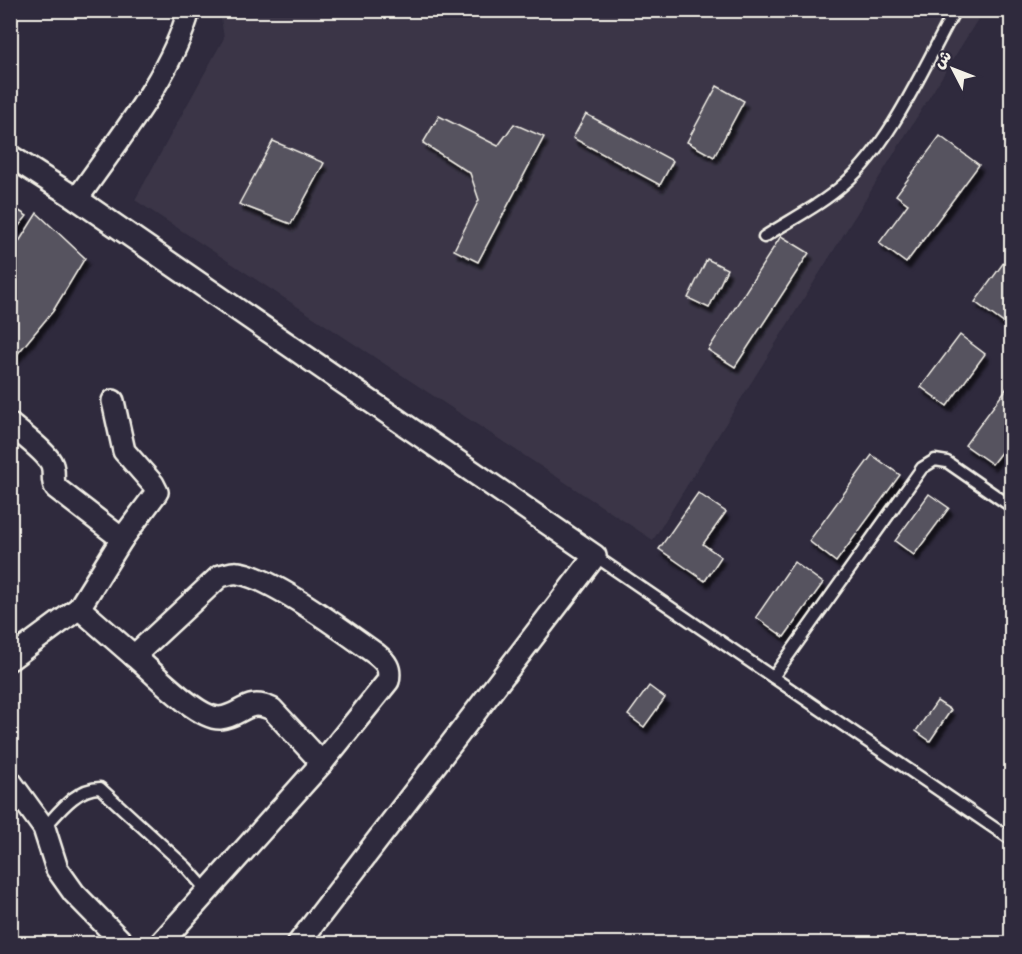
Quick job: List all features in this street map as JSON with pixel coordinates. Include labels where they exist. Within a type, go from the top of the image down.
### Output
[{"type":"street","points":[[77,199],[165,69],[181,39],[189,10]]},
{"type":"street","points":[[10,156],[77,199],[595,556],[298,944]]},
{"type":"street","points":[[10,658],[79,608],[122,539],[152,501],[157,489],[124,451],[113,401]]},
{"type":"street","points":[[10,424],[48,458],[53,466],[53,483],[56,488],[122,539]]},
{"type":"street","points":[[134,656],[220,576],[231,573],[244,574],[308,607],[376,654],[390,672],[388,681],[322,763],[160,944]]},
{"type":"street","points":[[79,608],[203,714],[221,718],[250,705],[262,705],[272,709],[322,763]]},
{"type":"street","points":[[10,781],[44,828],[57,869],[74,893],[124,944]]},
{"type":"lane","points":[[764,237],[843,186],[864,165],[889,129],[955,10]]},
{"type":"lane","points":[[773,677],[922,468],[935,460],[947,462],[1011,507]]},
{"type":"lane","points":[[595,556],[1011,840]]},
{"type":"lane","points":[[44,828],[79,794],[91,788],[100,788],[187,868],[207,891]]},
{"type":"shaded area","points":[[220,11],[983,11],[653,540],[135,200],[224,38]]},
{"type":"building","points":[[717,86],[744,101],[714,157],[687,142]]},
{"type":"building","points":[[586,114],[673,161],[660,185],[573,138]]},
{"type":"building","points":[[439,116],[498,146],[514,124],[544,137],[478,262],[454,250],[479,200],[470,173],[423,143]]},
{"type":"building","points":[[940,136],[979,165],[906,263],[879,243],[908,204],[896,195]]},
{"type":"building","points":[[273,141],[324,163],[291,224],[239,204]]},
{"type":"building","points":[[10,205],[27,216],[10,237]]},
{"type":"building","points":[[37,213],[85,258],[53,311],[10,363],[10,256]]},
{"type":"building","points":[[781,236],[809,253],[735,367],[708,350]]},
{"type":"building","points":[[1012,251],[1012,316],[1005,324],[975,302]]},
{"type":"building","points":[[707,259],[727,269],[709,308],[688,298]]},
{"type":"building","points":[[960,335],[985,354],[947,406],[921,387]]},
{"type":"building","points":[[1012,381],[1012,438],[992,464],[965,445]]},
{"type":"building","points":[[872,455],[900,475],[836,562],[809,541]]},
{"type":"building","points":[[698,493],[726,512],[703,544],[721,557],[705,581],[659,549]]},
{"type":"building","points":[[929,494],[949,508],[914,555],[895,541]]},
{"type":"building","points":[[794,562],[823,583],[784,637],[756,617]]},
{"type":"building","points":[[649,686],[665,698],[644,727],[628,715]]},
{"type":"building","points":[[937,701],[951,710],[930,741],[916,731]]}]
